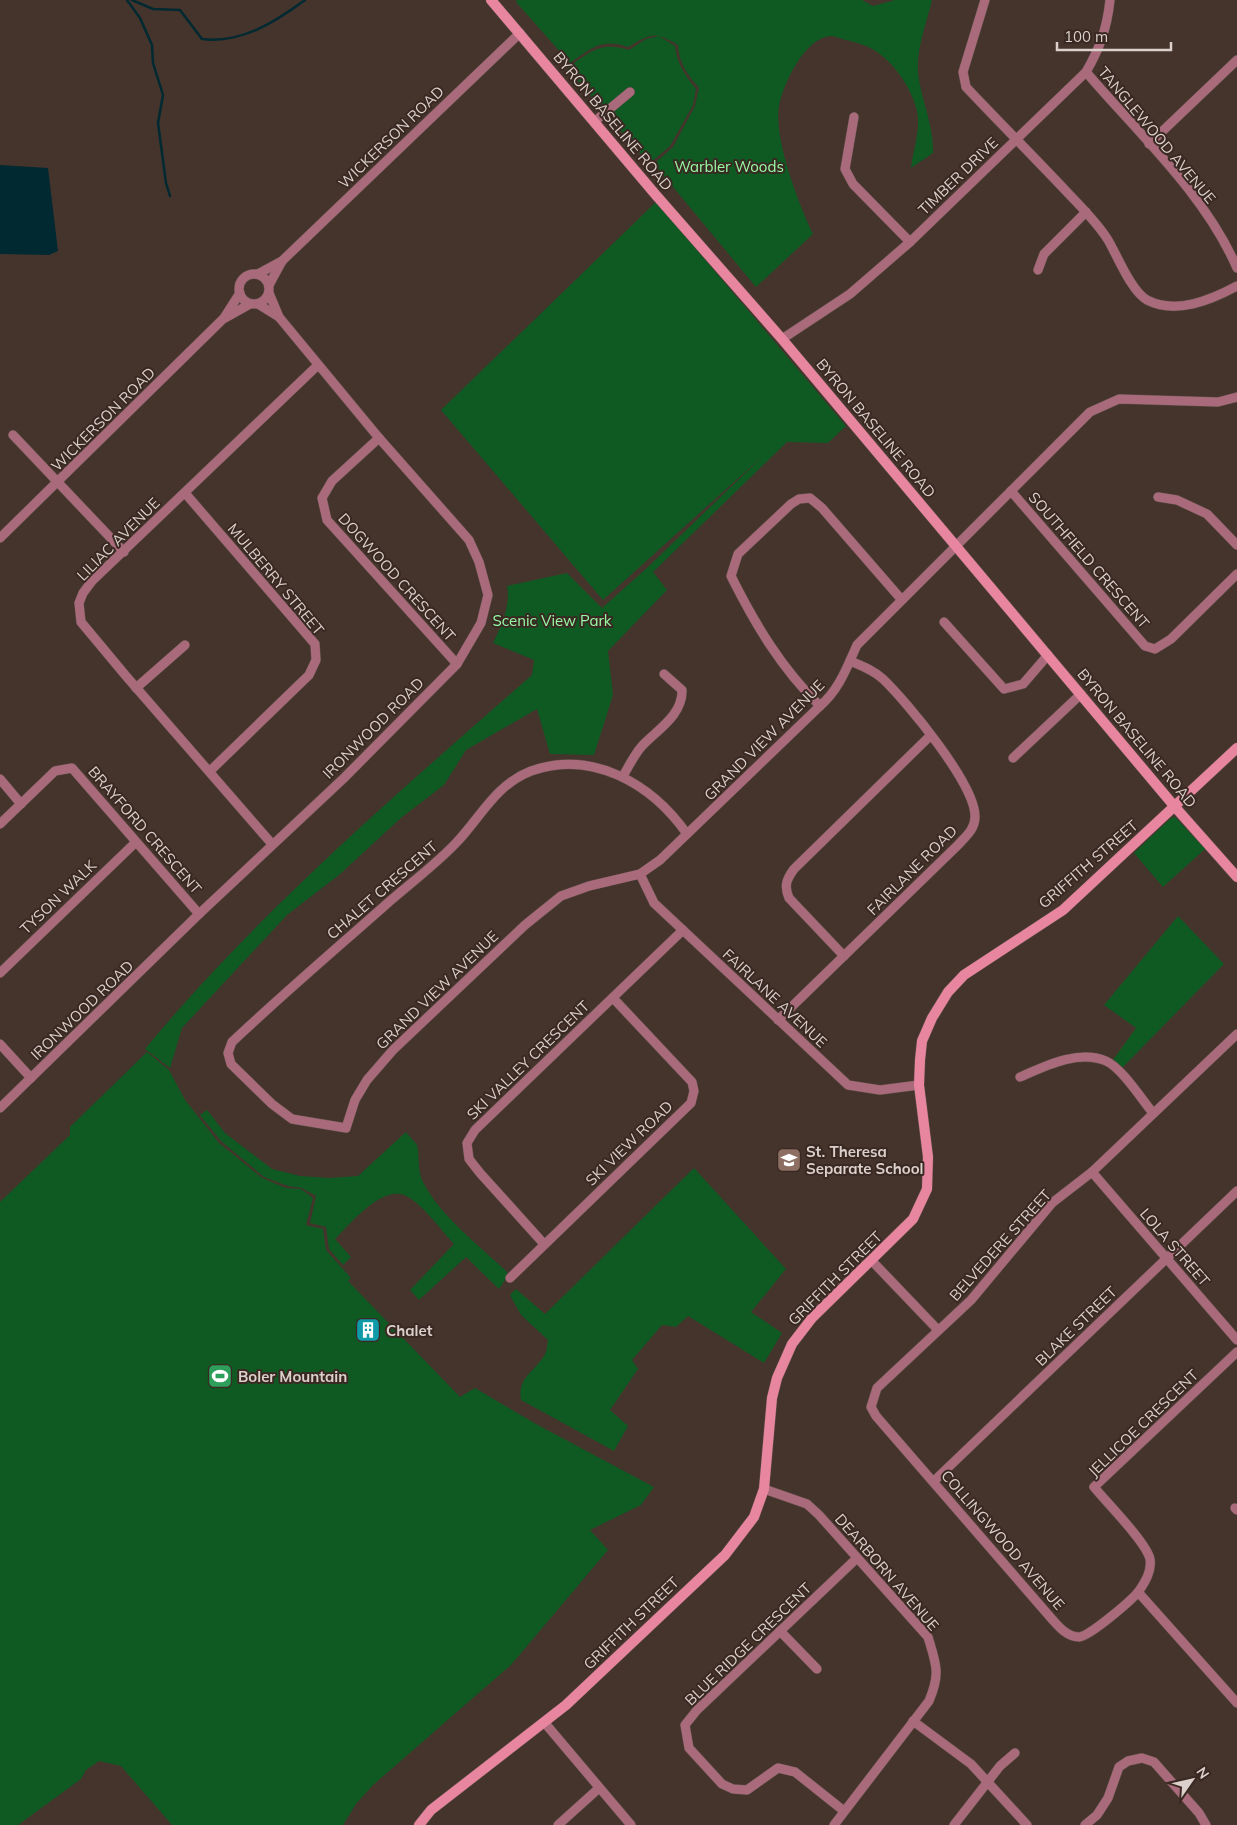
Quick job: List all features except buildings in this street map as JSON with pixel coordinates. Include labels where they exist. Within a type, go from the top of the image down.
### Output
[{"type":"street","name":"BYRON BASELINE ROAD","points":[[491,0],[594,122],[782,338],[1175,808],[1237,877]]},
{"type":"street","points":[[985,0],[963,72],[966,88],[1086,212],[1108,239],[1120,265],[1145,299],[1156,303],[1185,306],[1214,298],[1237,286]]},
{"type":"street","name":"TIMBER DRIVE","points":[[782,338],[850,294],[910,242],[1086,72],[1099,51],[1107,27],[1110,0]]},
{"type":"street","name":"WICKERSON ROAD","points":[[258,274],[282,261],[520,33]]},
{"type":"street","points":[[1150,144],[1237,60]]},
{"type":"street","name":"TANGLEWOOD AVENUE","points":[[1086,72],[1200,204],[1219,231],[1237,268]]},
{"type":"street","points":[[594,122],[630,92]]},
{"type":"street","points":[[854,117],[844,170],[853,184],[910,242]]},
{"type":"street","points":[[1038,270],[1044,254],[1086,212]]},
{"type":"street","name":"WICKERSON ROAD","points":[[269,289],[282,261]]},
{"type":"street","points":[[250,274],[258,274],[264,278],[269,289],[265,300],[254,304],[244,300],[240,293],[240,285],[244,278],[250,274]]},
{"type":"street","name":"IRONWOOD ROAD","points":[[0,1108],[199,914],[344,778],[457,664],[481,623],[488,595],[480,562],[469,540],[379,438],[280,317],[269,289]]},
{"type":"street","name":"WICKERSON ROAD","points":[[0,538],[224,318],[240,293]]},
{"type":"street","name":"WICKERSON ROAD","points":[[224,318],[254,304]]},
{"type":"street","name":"IRONWOOD ROAD","points":[[254,304],[280,317]]},
{"type":"street","name":"LILIAC AVENUE","points":[[272,844],[136,688],[81,622],[79,613],[83,593],[92,581],[318,364]]},
{"type":"street","name":"GRAND VIEW AVENUE","points":[[346,1128],[355,1100],[367,1080],[393,1050],[525,925],[561,896],[589,886],[640,874],[660,860],[820,706],[840,682],[857,645],[1090,412],[1119,399],[1218,402],[1237,398]]},
{"type":"street","points":[[14,435],[124,552]]},
{"type":"street","name":"DOGWOOD CRESCENT","points":[[379,438],[332,481],[322,498],[327,520],[457,664]]},
{"type":"street","name":"SOUTHFIELD CRESCENT","points":[[1011,491],[1145,646],[1155,648],[1172,639],[1237,574]]},
{"type":"street","name":"MULBERRY STREET","points":[[185,493],[315,644],[316,660],[309,675],[210,771]]},
{"type":"street","points":[[1158,497],[1176,500],[1207,514],[1237,545]]},
{"type":"street","points":[[820,706],[780,663],[737,589],[731,576],[738,554],[791,504],[799,499],[810,498],[822,508],[901,599]]},
{"type":"street","points":[[944,622],[1004,689],[1024,684],[1048,655]]},
{"type":"street","points":[[136,688],[186,645]]},
{"type":"street","name":"FAIRLANE ROAD","points":[[778,1020],[958,845],[974,827],[975,815],[972,800],[946,753],[883,680],[870,670],[850,661]]},
{"type":"street","points":[[623,776],[641,747],[669,721],[682,701],[682,690],[664,674]]},
{"type":"street","points":[[1013,758],[1081,694]]},
{"type":"street","points":[[844,956],[789,898],[785,887],[787,878],[794,868],[930,736]]},
{"type":"street","name":"GRIFFITH STREET","points":[[419,1825],[430,1810],[566,1706],[725,1554],[754,1517],[764,1489],[772,1398],[792,1344],[812,1318],[913,1219],[927,1188],[928,1157],[919,1085],[922,1041],[932,1018],[948,992],[964,975],[1063,910],[1175,808],[1237,748]]},
{"type":"street","name":"CHALET CRESCENT","points":[[346,1128],[292,1119],[272,1104],[231,1064],[228,1054],[232,1042],[456,843],[492,798],[506,785],[531,772],[568,764],[596,766],[623,776],[651,796],[687,834]]},
{"type":"street","name":"BRAYFORD CRESCENT","points":[[0,824],[55,772],[72,768],[199,914]]},
{"type":"street","points":[[0,779],[21,804]]},
{"type":"street","name":"TYSON WALK","points":[[0,973],[136,842]]},
{"type":"street","name":"FAIRLANE AVENUE","points":[[640,874],[654,903],[848,1085],[880,1090],[919,1085]]},
{"type":"street","name":"SKI VALLEY CRESCENT","points":[[544,1244],[469,1159],[466,1143],[475,1130],[683,930]]},
{"type":"street","name":"SKI VIEW ROAD","points":[[510,1278],[691,1103],[694,1091],[692,1082],[613,998]]},
{"type":"street","name":"BELVEDERE STREET","points":[[873,1394],[876,1388],[971,1300],[994,1275],[1024,1234],[1052,1203],[1092,1172],[1237,1034]]},
{"type":"street","points":[[0,1044],[32,1078]]},
{"type":"street","points":[[1020,1077],[1056,1063],[1087,1056],[1107,1061],[1120,1073],[1153,1113]]},
{"type":"street","name":"LOLA STREET","points":[[1092,1172],[1237,1340]]},
{"type":"street","name":"BLAKE STREET","points":[[934,1481],[1237,1191]]},
{"type":"street","points":[[872,1261],[938,1330]]},
{"type":"street","name":"JELLICOE CRESCENT","points":[[1138,1592],[1150,1571],[1150,1559],[1144,1547],[1094,1487],[1237,1352]]},
{"type":"street","name":"COLLINGWOOD AVENUE","points":[[873,1394],[871,1407],[876,1416],[1063,1631],[1078,1637],[1092,1633],[1138,1592]]},
{"type":"street","name":"DEARBORN AVENUE","points":[[764,1489],[807,1504],[928,1637],[936,1662],[937,1682],[929,1701],[834,1825]]},
{"type":"street","name":"BLUE RIDGE CRESCENT","points":[[844,1811],[795,1772],[778,1768],[747,1790],[722,1784],[689,1748],[685,1725],[857,1558]]},
{"type":"street","points":[[1138,1592],[1235,1697]]},
{"type":"street","points":[[780,1631],[817,1669]]},
{"type":"street","points":[[913,1721],[971,1764],[1027,1825]]},
{"type":"street","points":[[544,1722],[598,1789],[631,1825]]},
{"type":"street","points":[[954,1825],[988,1781],[1015,1753]]},
{"type":"street","points":[[1085,1825],[1097,1815],[1108,1798],[1119,1768],[1128,1761],[1142,1758],[1154,1762],[1199,1813],[1206,1825]]},
{"type":"street","points":[[558,1825],[598,1789]]},
{"type":"green space","name":"Warbler Woods","points":[[517,0],[862,0],[873,6],[895,0],[932,0],[920,45],[918,73],[932,132],[933,153],[911,168],[918,118],[915,103],[901,77],[881,55],[868,47],[834,36],[821,38],[812,44],[790,74],[781,97],[778,119],[788,171],[813,234],[756,287],[654,164],[673,147],[695,106],[699,88],[684,68],[678,45],[658,36],[648,37],[628,47],[619,44],[604,44],[591,49],[570,63],[516,2]]},
{"type":"green space","points":[[659,36],[675,46],[682,69],[696,89],[693,105],[670,146],[649,164],[567,68],[596,50],[610,47],[629,50],[646,39]]},
{"type":"green space","name":"Scenic View Park","points":[[656,202],[846,426],[828,443],[787,442],[653,572],[667,590],[608,651],[613,695],[594,755],[550,754],[537,709],[466,750],[444,785],[402,817],[339,875],[287,915],[182,1028],[170,1068],[145,1049],[189,998],[235,949],[331,854],[532,675],[534,660],[493,643],[502,623],[508,601],[507,586],[567,573],[602,608],[648,567],[765,454],[603,600],[441,410]]},
{"type":"green space","points":[[1175,817],[1205,849],[1163,887],[1134,853],[1171,818]]},
{"type":"green space","points":[[1178,916],[1224,964],[1122,1068],[1113,1060],[1136,1028],[1104,1005]]},
{"type":"green space","name":"Boler Mountain","points":[[147,1052],[169,1070],[185,1100],[219,1143],[262,1178],[286,1188],[301,1189],[313,1198],[306,1225],[323,1229],[326,1250],[351,1278],[348,1281],[460,1397],[475,1388],[536,1424],[654,1487],[641,1505],[590,1530],[608,1550],[511,1665],[373,1785],[356,1804],[343,1825],[172,1825],[121,1766],[99,1761],[86,1770],[81,1779],[18,1825],[0,1825],[0,1202],[70,1135],[70,1127]]},
{"type":"green space","points":[[207,1110],[225,1133],[272,1169],[300,1176],[329,1178],[358,1176],[406,1132],[417,1145],[421,1177],[430,1195],[450,1219],[507,1272],[507,1277],[499,1289],[466,1257],[419,1300],[410,1290],[454,1244],[417,1203],[404,1195],[395,1194],[376,1201],[357,1216],[335,1239],[351,1257],[343,1265],[329,1249],[326,1227],[310,1223],[316,1196],[302,1188],[288,1186],[264,1177],[221,1141],[200,1115]]},
{"type":"green space","points":[[694,1168],[786,1269],[751,1312],[782,1333],[764,1363],[688,1316],[676,1327],[662,1325],[632,1360],[638,1369],[610,1410],[628,1426],[614,1451],[521,1400],[520,1392],[524,1381],[545,1354],[548,1340],[521,1315],[510,1295],[516,1289],[545,1314]]},
{"type":"water","points":[[0,165],[48,168],[58,251],[49,255],[0,254]]},
{"type":"waterway","points":[[127,0],[140,18],[152,45],[153,63],[163,95],[158,123],[166,183],[170,196]]},
{"type":"waterway","points":[[132,0],[153,9],[180,10],[202,39],[216,40],[244,35],[257,30],[305,0]]},
{"type":"place","name":"St. Theresa Separate School","points":[[789,1160]]},
{"type":"place","name":"Chalet","points":[[368,1330]]},
{"type":"place","name":"Boler Mountain","points":[[220,1376]]}]
